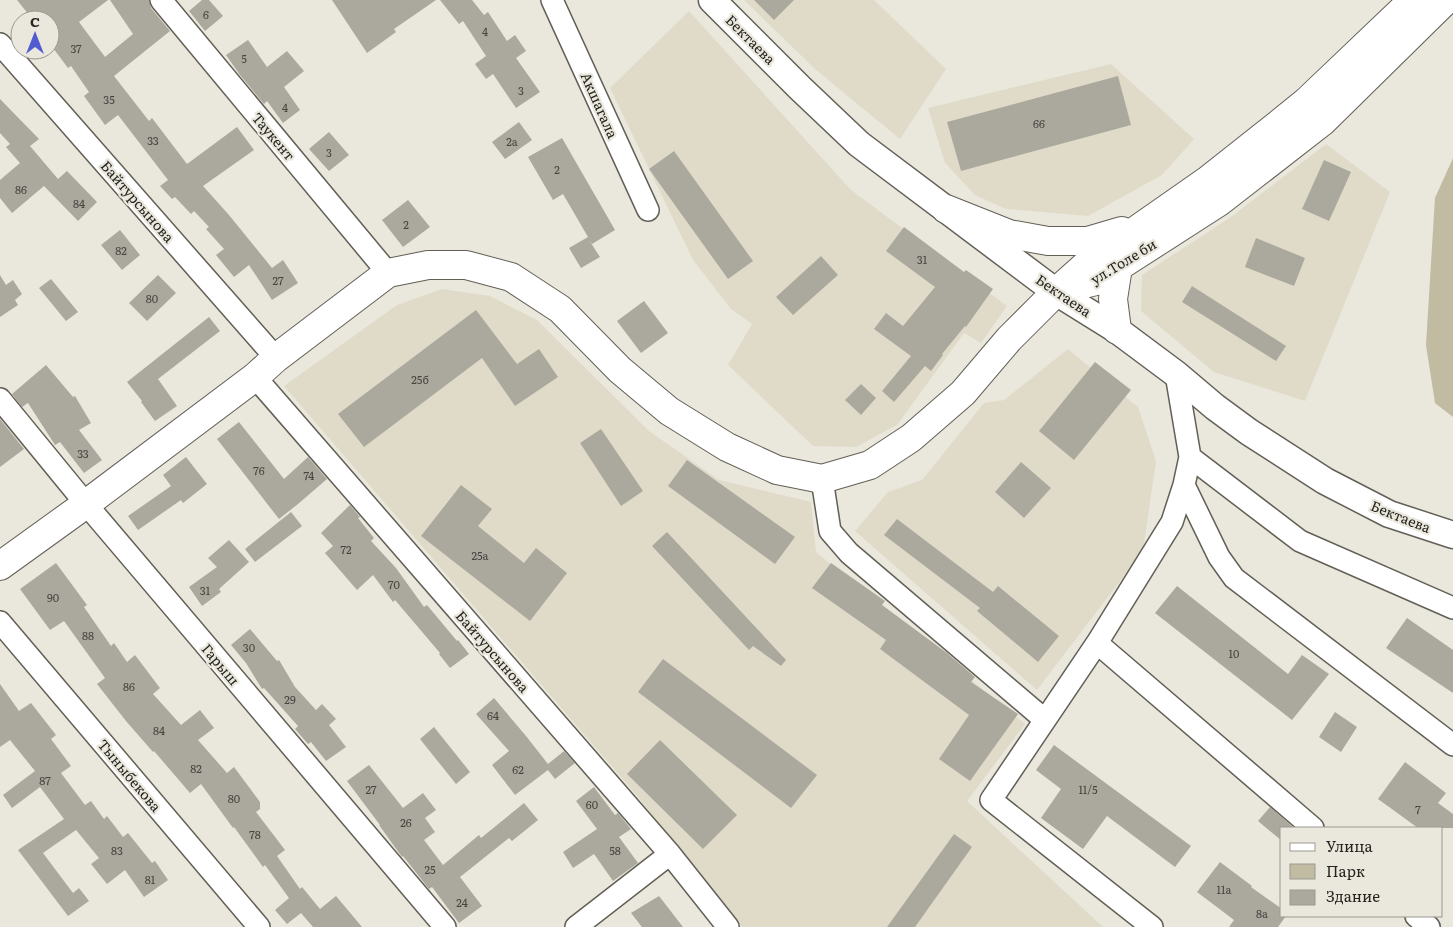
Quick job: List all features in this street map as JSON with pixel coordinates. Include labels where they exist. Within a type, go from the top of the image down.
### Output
[{"type":"main road","name":"ул.Толе би","points":[[1056,292],[1085,266],[1208,180],[1306,102],[1413,0]]},
{"type":"main road","name":"ул.Толе би","points":[[1056,292],[1096,281],[1218,202],[1322,122],[1446,0]]},
{"type":"main road","points":[[946,210],[1009,234],[1048,241],[1088,241],[1145,224]]},
{"type":"main road","points":[[0,566],[255,377],[276,358],[388,273],[428,265],[466,265],[511,277],[560,310],[620,370],[669,411],[727,447],[777,470],[822,479],[870,465],[911,438],[963,393],[1009,339],[1056,292]]},
{"type":"main road","points":[[1117,330],[1114,299],[1118,267]]},
{"type":"street","name":"Таукент","points":[[161,0],[388,273]]},
{"type":"street","name":"Акшагала","points":[[552,0],[648,210]]},
{"type":"street","name":"Бектаева","points":[[712,0],[859,144],[1056,292],[1117,330],[1249,432],[1325,481],[1389,514],[1453,535]]},
{"type":"street","name":"Байтурсынова","points":[[0,44],[276,358]]},
{"type":"street","points":[[1152,927],[991,800],[1096,643],[1172,522],[1184,485],[1190,457],[1176,374]]},
{"type":"street","name":"Байтурсынова","points":[[255,377],[670,854],[728,927]]},
{"type":"street","name":"Гарыш","points":[[0,399],[86,504],[444,927]]},
{"type":"street","points":[[1190,457],[1300,541],[1453,608]]},
{"type":"street","points":[[822,479],[830,531],[849,553],[1045,720]]},
{"type":"street","points":[[1184,485],[1219,557],[1234,578],[1453,745]]},
{"type":"street","name":"Тыныбекова","points":[[0,622],[259,927]]},
{"type":"street","points":[[1096,643],[1312,827]]},
{"type":"street","points":[[576,927],[670,854]]},
{"type":"street","points":[[1417,917],[1429,927]]},
{"type":"shaded area","points":[[744,0],[874,0],[946,69],[900,139],[815,69]]},
{"type":"shaded area","points":[[689,11],[851,190],[1007,306],[981,343],[964,333],[897,425],[856,447],[813,446],[728,365],[752,324],[731,309],[693,260],[610,88]]},
{"type":"shaded area","points":[[1111,64],[1194,139],[1162,175],[1088,216],[1006,209],[975,195],[945,163],[928,108]]},
{"type":"shaded area","points":[[1326,144],[1390,192],[1305,401],[1214,372],[1141,311],[1142,275],[1231,217]]},
{"type":"shaded area","points":[[442,289],[490,296],[537,320],[649,431],[719,480],[811,502],[816,552],[1025,724],[967,801],[1103,927],[742,927],[638,797],[284,386],[397,305]]},
{"type":"shaded area","points":[[1068,349],[1138,407],[1156,461],[1143,551],[1037,690],[855,531],[888,492],[922,480],[984,403],[1004,400]]},
{"type":"green space","points":[[1453,158],[1453,417],[1435,403],[1426,345],[1435,198]]},
{"type":"building","points":[[17,0],[108,0],[79,22],[105,57],[133,34],[110,0],[149,0],[151,8],[170,31],[114,76],[149,121],[152,118],[187,164],[237,127],[254,150],[203,186],[272,268],[283,260],[298,283],[272,300],[249,265],[234,277],[216,255],[224,249],[206,229],[209,227],[194,211],[191,214],[175,197],[172,199],[160,186],[168,180],[118,115],[105,125],[84,96],[89,92],[71,66],[68,68],[60,57],[60,10],[25,10]]},
{"type":"building","points":[[202,0],[209,0],[223,16],[205,31],[189,11]]},
{"type":"building","points":[[332,0],[436,0],[394,29],[396,32],[367,53]]},
{"type":"building","points":[[440,0],[472,0],[484,15],[488,12],[507,41],[515,35],[526,51],[516,58],[540,92],[516,108],[493,74],[486,79],[475,64],[486,56],[463,21],[459,24]]},
{"type":"building","points":[[754,0],[794,0],[774,20]]},
{"type":"building","points":[[248,40],[267,67],[287,51],[304,71],[284,87],[300,110],[283,123],[267,101],[264,104],[226,55]]},
{"type":"building","points":[[1118,76],[1131,125],[961,171],[947,122]]},
{"type":"building","points":[[0,99],[39,139],[30,146],[58,179],[67,171],[97,202],[78,221],[44,186],[12,213],[0,198],[0,180],[20,163],[6,147],[10,144],[0,133]]},
{"type":"building","points":[[519,122],[532,140],[505,159],[492,142]]},
{"type":"building","points":[[329,132],[349,155],[329,171],[309,149]]},
{"type":"building","points":[[562,138],[615,230],[592,244],[589,240],[600,257],[581,268],[569,248],[588,237],[563,194],[553,200],[528,157]]},
{"type":"building","points":[[674,151],[753,261],[728,279],[649,169]]},
{"type":"building","points":[[1324,160],[1351,172],[1329,221],[1302,209]]},
{"type":"building","points":[[408,200],[430,227],[403,247],[382,220]]},
{"type":"building","points":[[904,227],[964,272],[966,270],[993,289],[931,371],[925,366],[894,402],[882,391],[911,356],[874,329],[886,313],[903,326],[935,287],[886,251]]},
{"type":"building","points":[[120,230],[140,255],[122,270],[101,245]]},
{"type":"building","points":[[1256,238],[1305,258],[1294,286],[1245,267]]},
{"type":"building","points":[[821,256],[838,275],[793,315],[776,297]]},
{"type":"building","points":[[0,275],[6,285],[13,280],[22,294],[15,300],[18,305],[0,317]]},
{"type":"building","points":[[158,275],[176,293],[147,321],[129,303]]},
{"type":"building","points":[[51,279],[78,312],[66,321],[39,288]]},
{"type":"building","points":[[1192,286],[1286,346],[1276,361],[1182,302]]},
{"type":"building","points":[[644,301],[668,333],[641,353],[617,321]]},
{"type":"building","points":[[476,310],[517,364],[539,349],[558,377],[515,406],[482,358],[364,447],[338,414]]},
{"type":"building","points":[[209,317],[220,331],[158,379],[177,406],[155,421],[127,382]]},
{"type":"building","points":[[1095,362],[1131,390],[1074,460],[1039,431]]},
{"type":"building","points":[[46,365],[73,397],[75,396],[91,423],[79,430],[102,460],[84,473],[60,442],[55,445],[28,403],[22,407],[12,394]]},
{"type":"building","points":[[861,384],[876,398],[861,415],[845,400]]},
{"type":"building","points":[[0,419],[24,449],[0,467]]},
{"type":"building","points":[[239,422],[284,479],[308,457],[327,479],[279,519],[217,439]]},
{"type":"building","points":[[601,429],[643,491],[621,506],[580,443]]},
{"type":"building","points":[[186,457],[207,484],[183,503],[181,500],[138,530],[128,516],[171,486],[163,475]]},
{"type":"building","points":[[687,460],[795,537],[775,564],[668,486]]},
{"type":"building","points":[[1021,462],[1051,488],[1024,518],[995,492]]},
{"type":"building","points":[[461,485],[492,509],[478,526],[524,563],[536,548],[567,573],[530,621],[421,536]]},
{"type":"building","points":[[350,505],[374,538],[371,541],[396,568],[424,607],[427,605],[469,654],[450,668],[440,653],[395,600],[393,602],[373,575],[357,590],[325,553],[333,546],[321,533]]},
{"type":"building","points":[[291,512],[302,526],[255,562],[245,549]]},
{"type":"building","points":[[897,519],[993,592],[998,586],[1059,636],[1038,662],[977,611],[980,608],[884,535]]},
{"type":"building","points":[[667,532],[786,660],[781,666],[753,646],[749,650],[652,546]]},
{"type":"building","points":[[229,540],[249,562],[219,589],[221,592],[202,606],[189,587],[217,567],[208,558]]},
{"type":"building","points":[[56,563],[87,605],[84,607],[111,646],[114,643],[127,662],[135,655],[160,688],[153,694],[181,725],[200,710],[214,728],[198,740],[227,773],[234,767],[260,802],[260,809],[256,812],[285,850],[277,856],[300,889],[302,887],[320,909],[336,896],[362,927],[313,927],[301,913],[287,924],[275,910],[289,898],[265,865],[263,867],[201,784],[190,793],[126,721],[97,684],[105,678],[64,621],[50,630],[20,589]]},
{"type":"building","points":[[831,563],[885,601],[882,605],[947,653],[975,677],[971,682],[1018,714],[970,781],[939,759],[969,715],[880,649],[886,640],[812,588]]},
{"type":"building","points":[[1177,586],[1288,674],[1302,655],[1329,674],[1292,720],[1155,613]]},
{"type":"building","points":[[1407,618],[1453,650],[1453,693],[1386,648]]},
{"type":"building","points":[[250,629],[277,661],[279,660],[295,687],[316,710],[322,704],[336,719],[329,725],[346,747],[326,761],[311,742],[308,744],[295,729],[298,726],[264,688],[262,689],[246,663],[231,645]]},
{"type":"building","points":[[663,659],[817,775],[791,808],[638,692]]},
{"type":"building","points":[[0,684],[19,711],[31,703],[56,735],[51,739],[71,766],[61,773],[85,805],[91,801],[104,819],[107,816],[123,837],[128,833],[152,863],[155,861],[168,880],[144,897],[125,870],[107,884],[91,864],[99,858],[76,830],[43,853],[73,893],[79,888],[89,901],[68,916],[18,850],[64,819],[40,787],[12,808],[3,795],[35,771],[10,740],[0,747]]},
{"type":"building","points":[[494,698],[548,764],[564,751],[575,763],[555,779],[548,770],[515,795],[492,765],[509,751],[476,714]]},
{"type":"building","points":[[1335,712],[1357,727],[1341,752],[1319,737]]},
{"type":"building","points":[[434,727],[470,772],[456,784],[420,739]]},
{"type":"building","points":[[660,740],[737,815],[703,849],[627,774]]},
{"type":"building","points":[[1054,745],[1191,846],[1175,867],[1107,816],[1083,849],[1041,818],[1061,789],[1036,770]]},
{"type":"building","points":[[1405,762],[1446,793],[1438,803],[1453,814],[1453,828],[1417,827],[1378,799]]},
{"type":"building","points":[[369,765],[403,808],[423,793],[436,810],[425,818],[435,832],[424,840],[443,865],[479,835],[481,838],[524,803],[538,820],[512,841],[509,838],[460,877],[482,906],[459,923],[432,887],[429,889],[402,857],[347,781]]},
{"type":"building","points":[[594,787],[615,815],[618,813],[631,829],[619,837],[638,863],[613,881],[594,854],[573,868],[563,852],[597,829],[576,801]]},
{"type":"building","points":[[1270,807],[1293,827],[1280,827],[1280,839],[1258,821]]},
{"type":"building","points":[[954,834],[972,847],[915,927],[887,927]]},
{"type":"building","points":[[1220,862],[1280,908],[1280,917],[1285,917],[1278,927],[1229,927],[1234,920],[1197,892]]},
{"type":"building","points":[[659,896],[683,927],[642,927],[631,913]]}]
